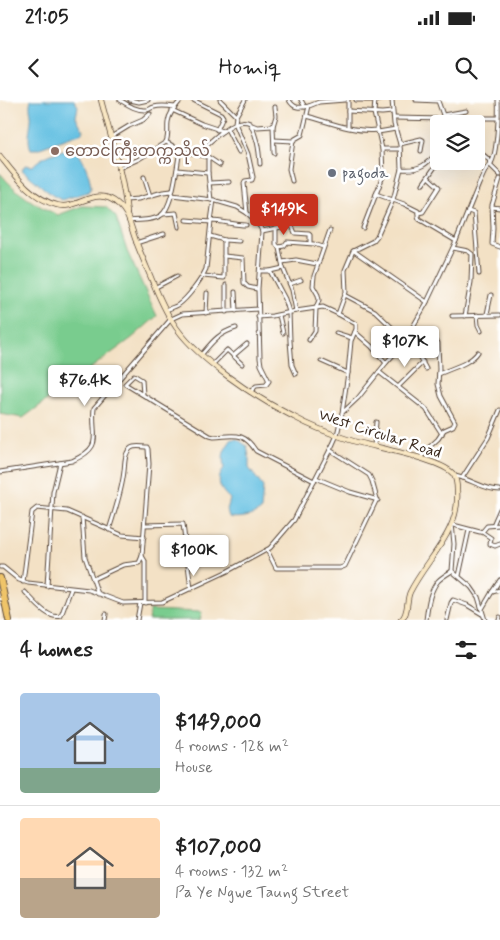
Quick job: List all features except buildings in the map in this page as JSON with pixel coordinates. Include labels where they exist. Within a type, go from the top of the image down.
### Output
[{"type":"highway","points":[[0,578],[7,620]]},
{"type":"highway","points":[[1,599],[7,620]]},
{"type":"street","points":[[101,100],[119,168],[126,200],[127,215]]},
{"type":"street","points":[[120,100],[135,109],[141,110],[163,106],[217,130],[225,130]]},
{"type":"street","points":[[130,100],[139,102],[148,100]]},
{"type":"street","points":[[119,168],[166,142],[168,138],[168,122],[173,109],[181,100]]},
{"type":"street","points":[[193,100],[221,114],[223,118],[217,130]]},
{"type":"street","points":[[220,100],[236,116]]},
{"type":"street","points":[[245,100],[236,116],[235,123],[248,154],[253,177],[252,180],[245,181],[244,183],[247,213]]},
{"type":"street","points":[[289,100],[292,106],[302,108],[319,101],[347,100],[348,127]]},
{"type":"street","points":[[292,181],[289,169],[294,141],[302,135],[307,116],[307,106],[301,100]]},
{"type":"street","points":[[356,100],[377,100],[374,113],[382,149],[383,176],[363,228]]},
{"type":"street","points":[[338,314],[345,295],[345,270],[354,251],[373,241],[377,236],[393,200],[401,169],[400,147],[391,100],[398,100]]},
{"type":"street","points":[[416,100],[438,100],[443,115]]},
{"type":"street","points":[[342,413],[358,398],[405,340],[428,302],[486,169],[493,160],[498,101]]},
{"type":"street","points":[[274,153],[273,126],[276,116],[275,107]]},
{"type":"street","points":[[348,110],[374,113],[392,112]]},
{"type":"street","points":[[451,115],[466,111]]},
{"type":"street","points":[[111,137],[128,126],[143,120],[150,114]]},
{"type":"street","points":[[307,116],[362,131],[396,129]]},
{"type":"street","points":[[393,118],[430,117]]},
{"type":"street","points":[[485,118],[497,118]]},
{"type":"street","points":[[166,310],[178,305],[188,295],[203,276],[206,269],[213,200],[208,172],[207,144],[235,123],[246,122],[257,127],[273,126]]},
{"type":"street","points":[[251,125],[259,147],[260,164]]},
{"type":"street","points":[[225,130],[239,152]]},
{"type":"street","points":[[382,149],[400,147],[421,139],[423,140],[421,151]]},
{"type":"street","points":[[274,140],[294,141]]},
{"type":"street","points":[[166,142],[180,150],[207,156],[220,165]]},
{"type":"street","points":[[129,221],[148,220],[159,217],[162,214],[172,193],[180,150]]},
{"type":"street","points":[[0,156],[31,191],[57,206],[67,206],[96,197],[109,198],[122,203],[126,200],[138,199],[163,192],[213,200],[237,207],[255,220],[262,231],[258,290],[260,358],[269,381],[266,385],[256,386],[250,392]]},
{"type":"street","points":[[485,156],[500,175]]},
{"type":"street","points":[[401,169],[417,169],[430,159]]},
{"type":"street","points":[[177,170],[208,172]]},
{"type":"street","points":[[423,184],[433,170]]},
{"type":"street","points":[[144,177],[150,196]]},
{"type":"street","points":[[418,213],[423,212],[438,187],[428,177]]},
{"type":"street","points":[[500,179],[492,207],[492,244],[500,247]]},
{"type":"street","points":[[210,183],[229,182]]},
{"type":"street","points":[[376,194],[418,211],[419,218],[456,241]]},
{"type":"street","name":"West Circular Road","points":[[118,203],[127,215],[136,243],[171,320],[185,338],[213,364],[250,392],[296,418],[337,435],[374,447],[433,462],[450,470],[455,476],[458,503],[452,524],[446,538],[409,594],[406,613],[401,620]]},
{"type":"street","points":[[492,207],[500,208]]},
{"type":"street","points":[[468,210],[474,213],[479,274]]},
{"type":"street","points":[[162,214],[176,213],[179,227]]},
{"type":"street","points":[[186,220],[221,221],[246,225]]},
{"type":"street","points":[[262,231],[292,226],[294,234],[309,234],[310,243]]},
{"type":"street","points":[[276,228],[276,243],[279,247],[283,268],[294,295],[296,311]]},
{"type":"street","points":[[309,340],[315,332],[318,297],[313,283],[314,276],[330,230]]},
{"type":"street","points":[[136,243],[164,234]]},
{"type":"street","points":[[210,236],[224,240],[239,241]]},
{"type":"street","points":[[203,276],[224,278],[224,240]]},
{"type":"street","points":[[279,247],[284,246],[287,242],[310,243],[323,247]]},
{"type":"street","points":[[453,248],[468,251],[472,254],[471,282],[465,316]]},
{"type":"street","points":[[354,251],[428,302]]},
{"type":"street","points":[[224,256],[242,258],[244,283],[258,290]]},
{"type":"street","points":[[282,262],[296,260],[317,264]]},
{"type":"street","points":[[260,271],[283,268]]},
{"type":"street","points":[[270,271],[285,299],[289,312],[292,365],[296,374]]},
{"type":"street","points":[[156,287],[178,276]]},
{"type":"street","points":[[290,284],[300,280]]},
{"type":"street","points":[[226,285],[226,312]]},
{"type":"street","points":[[236,292],[236,311]]},
{"type":"street","points":[[206,313],[207,293]]},
{"type":"street","points":[[345,295],[375,311],[414,347],[426,369]]},
{"type":"street","points":[[487,315],[491,295]]},
{"type":"street","points":[[0,567],[3,567],[23,582],[89,590],[123,603],[162,602],[270,548],[294,520],[337,435],[342,413],[352,338],[356,324],[326,308],[258,317]]},
{"type":"street","points":[[1,472],[72,461],[92,447],[94,438],[94,408],[171,320],[182,314],[258,309]]},
{"type":"street","points":[[279,315],[282,334]]},
{"type":"street","points":[[476,315],[481,331]]},
{"type":"street","points":[[452,316],[500,315]]},
{"type":"street","points":[[202,354],[214,339],[236,328]]},
{"type":"street","points":[[412,328],[438,344],[438,384],[441,396],[455,422],[444,430],[421,458]]},
{"type":"street","points":[[336,332],[352,338]]},
{"type":"street","points":[[355,332],[386,363]]},
{"type":"street","points":[[233,356],[247,344]]},
{"type":"street","points":[[213,364],[227,350],[242,364]]},
{"type":"street","points":[[438,374],[470,360],[478,352]]},
{"type":"street","points":[[321,361],[348,373]]},
{"type":"street","points":[[399,386],[423,362]]},
{"type":"street","points":[[380,372],[426,408],[442,434]]},
{"type":"street","points":[[143,395],[142,380],[134,375],[125,384],[210,436],[241,436],[256,451],[315,480],[377,500]]},
{"type":"street","points":[[462,478],[488,438],[500,410]]},
{"type":"street","points":[[374,447],[376,422]]},
{"type":"street","points":[[93,579],[123,565],[139,563],[142,556],[149,464],[148,449],[146,447],[134,447],[128,452],[122,486],[110,530]]},
{"type":"street","points":[[267,550],[276,568],[340,568],[345,566],[377,500],[369,475],[330,450]]},
{"type":"street","points":[[47,586],[51,510],[60,464]]},
{"type":"street","points":[[455,476],[492,490],[500,490]]},
{"type":"street","points":[[23,582],[32,512],[37,508],[66,510],[122,535],[144,537]]},
{"type":"street","points":[[493,525],[500,509]]},
{"type":"street","points":[[82,517],[85,557],[98,594]]},
{"type":"street","points":[[145,525],[183,524],[190,589]]},
{"type":"street","points":[[485,620],[478,596],[471,587],[452,571],[454,544],[452,524],[482,532],[491,538],[490,544],[496,546],[500,544]]},
{"type":"street","points":[[482,532],[487,526],[500,525]]},
{"type":"street","points":[[458,577],[469,530]]},
{"type":"street","points":[[142,556],[145,560],[145,603]]},
{"type":"street","points":[[426,620],[428,601],[432,591],[439,579],[452,571]]},
{"type":"street","points":[[482,612],[500,580]]},
{"type":"street","points":[[25,592],[47,614],[58,618],[61,616],[71,589]]},
{"type":"street","points":[[492,592],[500,590]]},
{"type":"street","points":[[447,620],[453,600],[482,612]]},
{"type":"street","points":[[137,620],[140,603]]},
{"type":"street","points":[[105,620],[106,614]]},
{"type":"green space","points":[[0,173],[26,198],[58,215],[82,206],[106,207],[116,217],[127,251],[157,316],[132,338],[23,418],[0,414]]},
{"type":"green space","points":[[150,610],[202,612],[200,620],[148,620]]},
{"type":"water","points":[[31,100],[74,100],[78,106],[76,117],[83,130],[82,133],[37,149],[31,149],[29,139]]},
{"type":"water","points":[[70,148],[77,150],[86,168],[91,188],[88,192],[62,200],[52,195],[22,170],[25,165],[33,166],[44,157]]},
{"type":"water","points":[[232,439],[237,439],[247,446],[249,468],[263,487],[261,510],[241,518],[229,517],[227,510],[230,499],[221,489],[219,481],[224,468],[224,453]]},
{"type":"place","name":"တောင်ကြီးတက္ကသိုလ်","points":[[55,151]]},
{"type":"place","name":"pagoda","points":[[332,173]]}]
